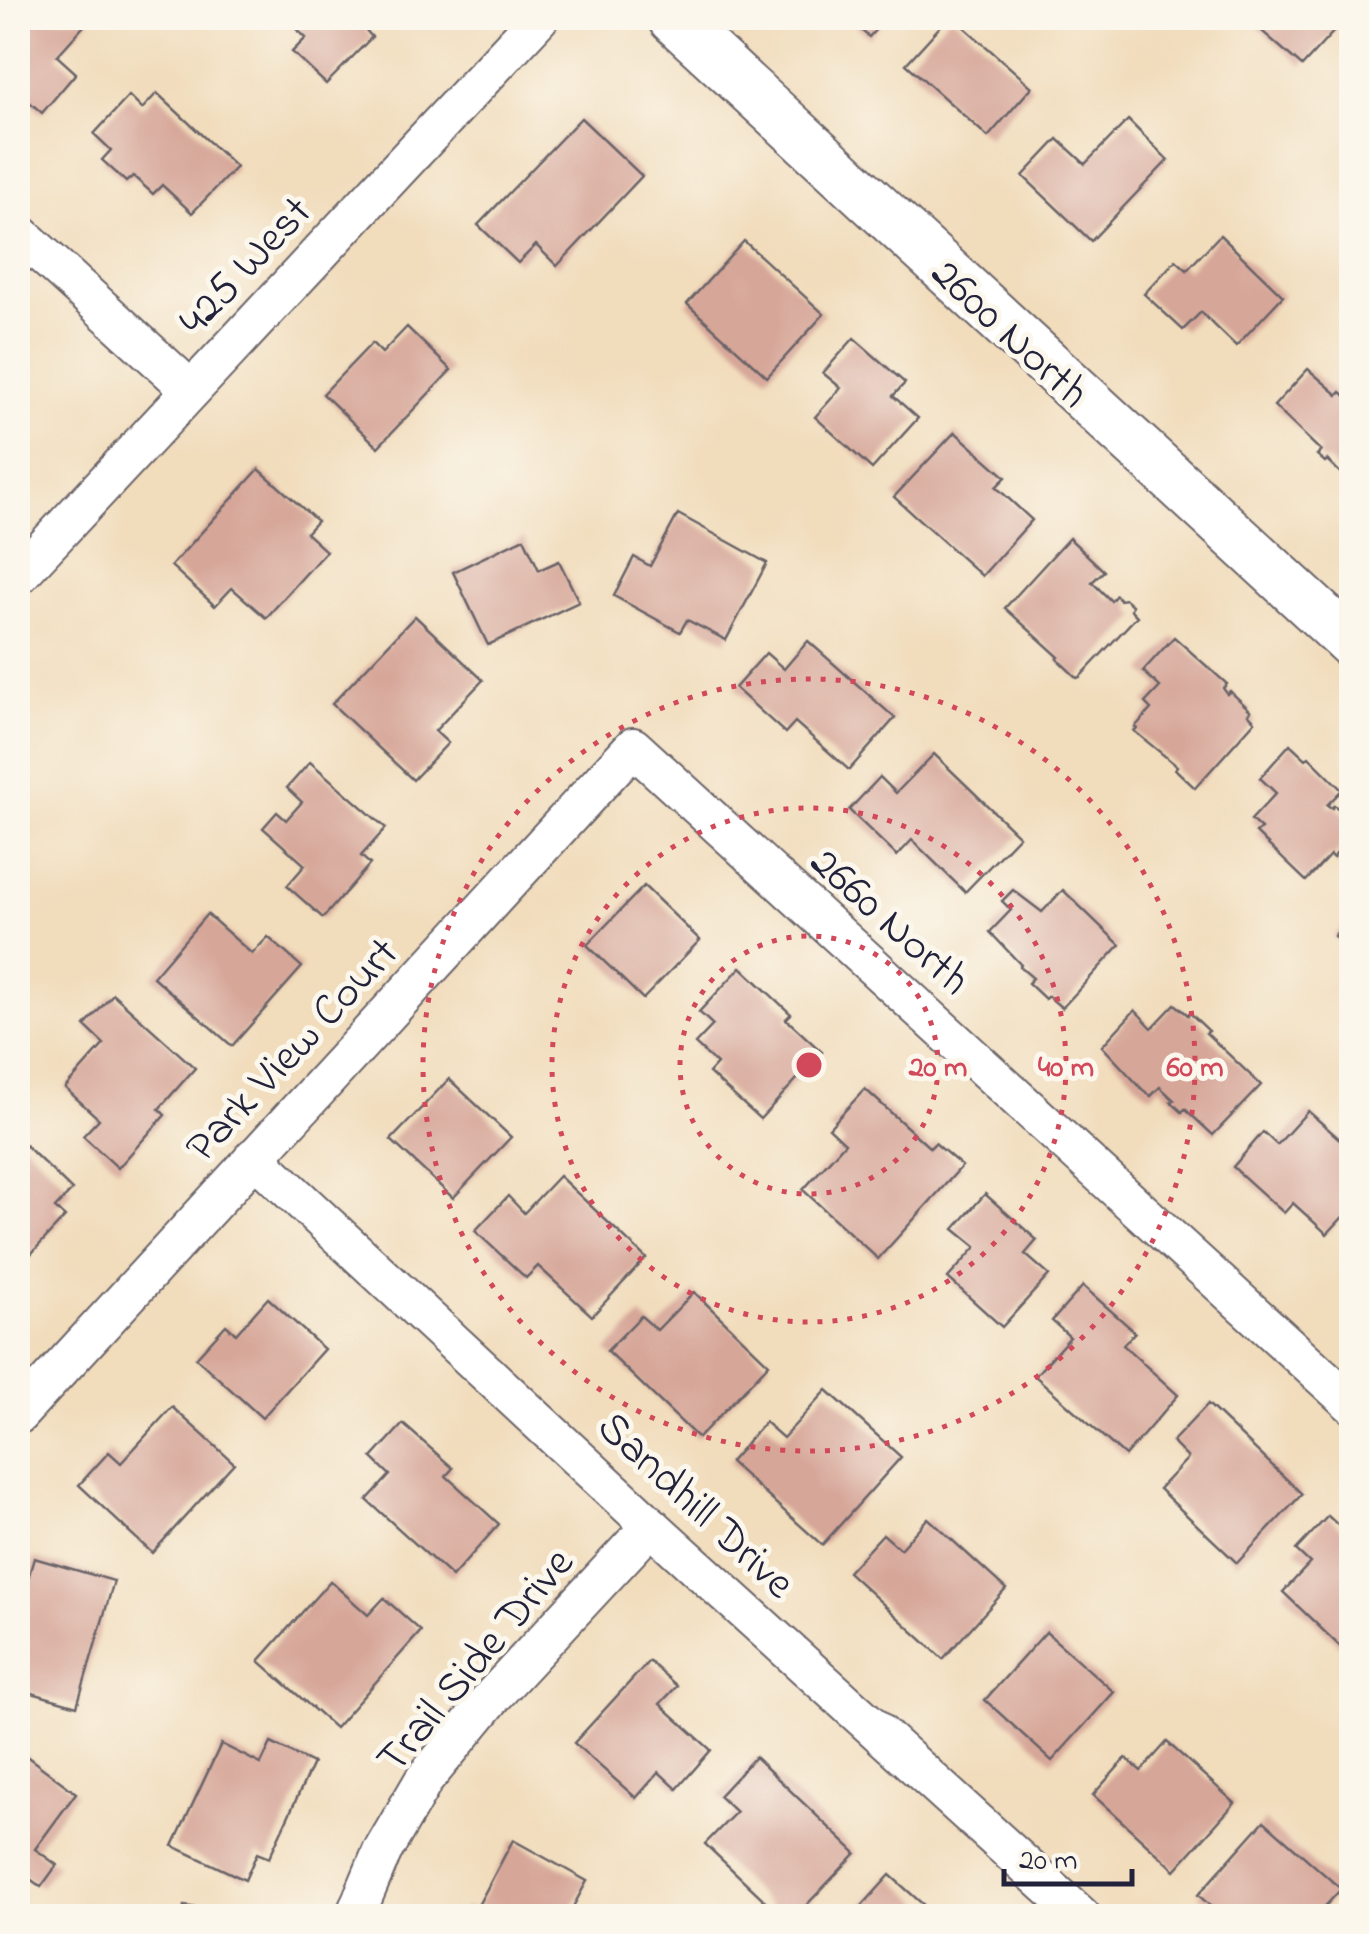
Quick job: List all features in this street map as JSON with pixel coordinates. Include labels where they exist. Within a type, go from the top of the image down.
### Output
[{"type":"street","name":"425 West","points":[[18,576],[539,18]]},
{"type":"street","name":"2600 North","points":[[672,18],[1352,644]]},
{"type":"street","points":[[18,232],[190,390]]},
{"type":"street","name":"Park View Court","points":[[18,1415],[633,746]]},
{"type":"street","name":"2660 North","points":[[633,746],[1352,1404]]},
{"type":"street","name":"Sandhill Drive","points":[[254,1157],[1081,1916]]},
{"type":"street","name":"Trail Side Drive","points":[[355,1916],[382,1852],[424,1780],[493,1696],[652,1526]]},
{"type":"building","points":[[18,18],[91,18],[57,56],[76,73],[42,113],[18,92]]},
{"type":"building","points":[[285,18],[374,18],[364,28],[372,37],[326,84],[292,52],[306,38]]},
{"type":"building","points":[[847,18],[886,18],[869,37]]},
{"type":"building","points":[[948,18],[954,18],[1032,87],[988,137],[906,64]]},
{"type":"building","points":[[1247,18],[1346,18],[1302,66]]},
{"type":"building","points":[[157,93],[236,167],[192,213],[162,185],[153,194],[133,176],[126,182],[102,160],[111,150],[94,134],[129,96],[142,109]]},
{"type":"building","points":[[581,118],[642,176],[557,266],[536,245],[518,263],[478,225]]},
{"type":"building","points":[[1128,120],[1168,160],[1091,241],[1023,176],[1058,139],[1085,164]]},
{"type":"building","points":[[1220,235],[1283,296],[1236,346],[1201,312],[1183,330],[1144,294],[1176,260],[1187,270]]},
{"type":"building","points":[[744,241],[824,314],[767,377],[687,304]]},
{"type":"building","points":[[407,327],[451,370],[378,447],[323,394],[372,343],[382,353]]},
{"type":"building","points":[[854,338],[905,383],[893,396],[918,418],[872,469],[815,417],[841,388],[823,373]]},
{"type":"building","points":[[1308,369],[1338,395],[1341,392],[1352,401],[1352,484],[1317,455],[1321,451],[1274,406]]},
{"type":"building","points":[[955,432],[1006,477],[996,487],[1032,520],[982,576],[894,497]]},
{"type":"building","points":[[259,469],[317,521],[306,533],[326,551],[266,618],[232,588],[215,606],[171,566]]},
{"type":"building","points":[[678,514],[767,563],[726,640],[687,620],[680,632],[614,596],[634,557],[650,566]]},
{"type":"building","points":[[524,538],[539,570],[559,561],[579,602],[488,645],[453,572]]},
{"type":"building","points":[[1069,538],[1104,571],[1092,582],[1111,601],[1116,595],[1125,599],[1137,616],[1077,678],[1005,608]]},
{"type":"building","points":[[415,616],[483,680],[435,731],[448,743],[413,780],[332,704]]},
{"type":"building","points":[[1174,637],[1227,684],[1223,688],[1227,694],[1230,691],[1251,711],[1248,714],[1255,721],[1195,788],[1175,769],[1177,766],[1134,731],[1151,709],[1145,703],[1160,687],[1143,671]]},
{"type":"building","points":[[808,641],[895,718],[849,770],[795,722],[785,733],[735,688],[766,653],[784,669]]},
{"type":"building","points":[[1290,744],[1342,790],[1327,805],[1334,805],[1352,821],[1352,831],[1339,845],[1341,848],[1306,881],[1256,833],[1261,829],[1251,820],[1276,793],[1260,778]]},
{"type":"building","points":[[934,754],[1019,836],[965,892],[912,840],[897,856],[849,810],[880,777],[896,793]]},
{"type":"building","points":[[310,762],[386,828],[361,856],[370,864],[323,918],[287,886],[305,865],[263,828],[277,812],[286,820],[302,802],[287,788]]},
{"type":"building","points":[[644,886],[700,940],[643,999],[587,945]]},
{"type":"building","points":[[1013,890],[1042,912],[1063,890],[1120,945],[1062,1008],[1028,983],[1033,978],[990,932],[1011,910],[1002,901]]},
{"type":"building","points":[[207,914],[252,954],[268,937],[302,967],[232,1046],[153,977]]},
{"type":"building","points":[[1352,917],[1352,952],[1334,936]]},
{"type":"building","points":[[741,967],[791,1014],[786,1019],[822,1052],[760,1119],[709,1073],[717,1064],[695,1044],[713,1025],[699,1012]]},
{"type":"building","points":[[113,994],[195,1068],[159,1109],[165,1115],[118,1168],[83,1136],[99,1119],[65,1088],[104,1044],[85,1026]]},
{"type":"building","points":[[1175,1004],[1190,1013],[1261,1085],[1213,1135],[1185,1109],[1182,1112],[1160,1087],[1151,1096],[1143,1090],[1102,1046],[1135,1010],[1152,1028]]},
{"type":"building","points":[[449,1079],[511,1137],[453,1198],[391,1140]]},
{"type":"building","points":[[865,1089],[930,1148],[935,1143],[962,1166],[878,1259],[803,1190],[845,1143],[829,1128]]},
{"type":"building","points":[[1308,1111],[1352,1150],[1352,1207],[1327,1234],[1293,1203],[1284,1213],[1233,1167],[1263,1132],[1277,1145]]},
{"type":"building","points":[[18,1138],[72,1190],[55,1208],[65,1217],[18,1268]]},
{"type":"building","points":[[559,1176],[646,1258],[592,1316],[538,1266],[526,1278],[475,1231],[508,1196],[524,1213]]},
{"type":"building","points":[[985,1194],[1037,1240],[1025,1254],[1049,1275],[1002,1327],[948,1278],[976,1247],[954,1229]]},
{"type":"building","points":[[1083,1286],[1135,1332],[1123,1345],[1178,1395],[1125,1456],[1035,1376],[1070,1337],[1052,1321]]},
{"type":"building","points":[[694,1292],[769,1364],[698,1438],[607,1351],[641,1316],[657,1330]]},
{"type":"building","points":[[268,1298],[324,1349],[262,1418],[196,1358],[226,1325],[236,1334]]},
{"type":"building","points":[[827,1390],[901,1457],[822,1545],[730,1462],[765,1422],[783,1438]]},
{"type":"building","points":[[1208,1404],[1302,1494],[1237,1563],[1159,1489],[1188,1458],[1172,1442]]},
{"type":"building","points":[[172,1407],[234,1463],[152,1553],[79,1485],[109,1452],[121,1463]]},
{"type":"building","points":[[403,1424],[453,1468],[446,1476],[499,1524],[452,1577],[367,1500],[390,1475],[372,1458]]},
{"type":"building","points":[[1328,1516],[1352,1538],[1352,1658],[1283,1592],[1310,1563],[1296,1550]]},
{"type":"building","points":[[928,1518],[1006,1589],[943,1659],[848,1572],[883,1534],[900,1549]]},
{"type":"building","points":[[34,1558],[114,1581],[77,1706],[18,1689],[18,1612]]},
{"type":"building","points":[[330,1581],[368,1615],[384,1598],[421,1631],[335,1728],[259,1661]]},
{"type":"building","points":[[1046,1632],[1114,1692],[1052,1761],[985,1700]]},
{"type":"building","points":[[649,1661],[677,1686],[660,1704],[711,1750],[677,1789],[659,1772],[636,1798],[574,1743]]},
{"type":"building","points":[[1167,1742],[1235,1803],[1175,1870],[1093,1795],[1126,1758],[1141,1771]]},
{"type":"building","points":[[271,1743],[313,1763],[269,1858],[257,1853],[245,1880],[173,1846],[221,1744],[261,1764]]},
{"type":"building","points":[[21,1752],[76,1793],[35,1849],[57,1865],[41,1887],[18,1870]]},
{"type":"building","points":[[755,1757],[856,1853],[796,1916],[781,1916],[705,1844],[736,1812],[719,1796]]},
{"type":"building","points":[[1264,1821],[1341,1889],[1316,1916],[1253,1916],[1245,1910],[1239,1916],[1222,1916],[1198,1895]]},
{"type":"building","points":[[513,1840],[587,1881],[568,1916],[460,1916],[466,1906],[475,1911]]},
{"type":"building","points":[[890,1875],[936,1916],[853,1916]]},
{"type":"building","points":[[184,1906],[242,1914],[242,1916],[182,1916]]}]
